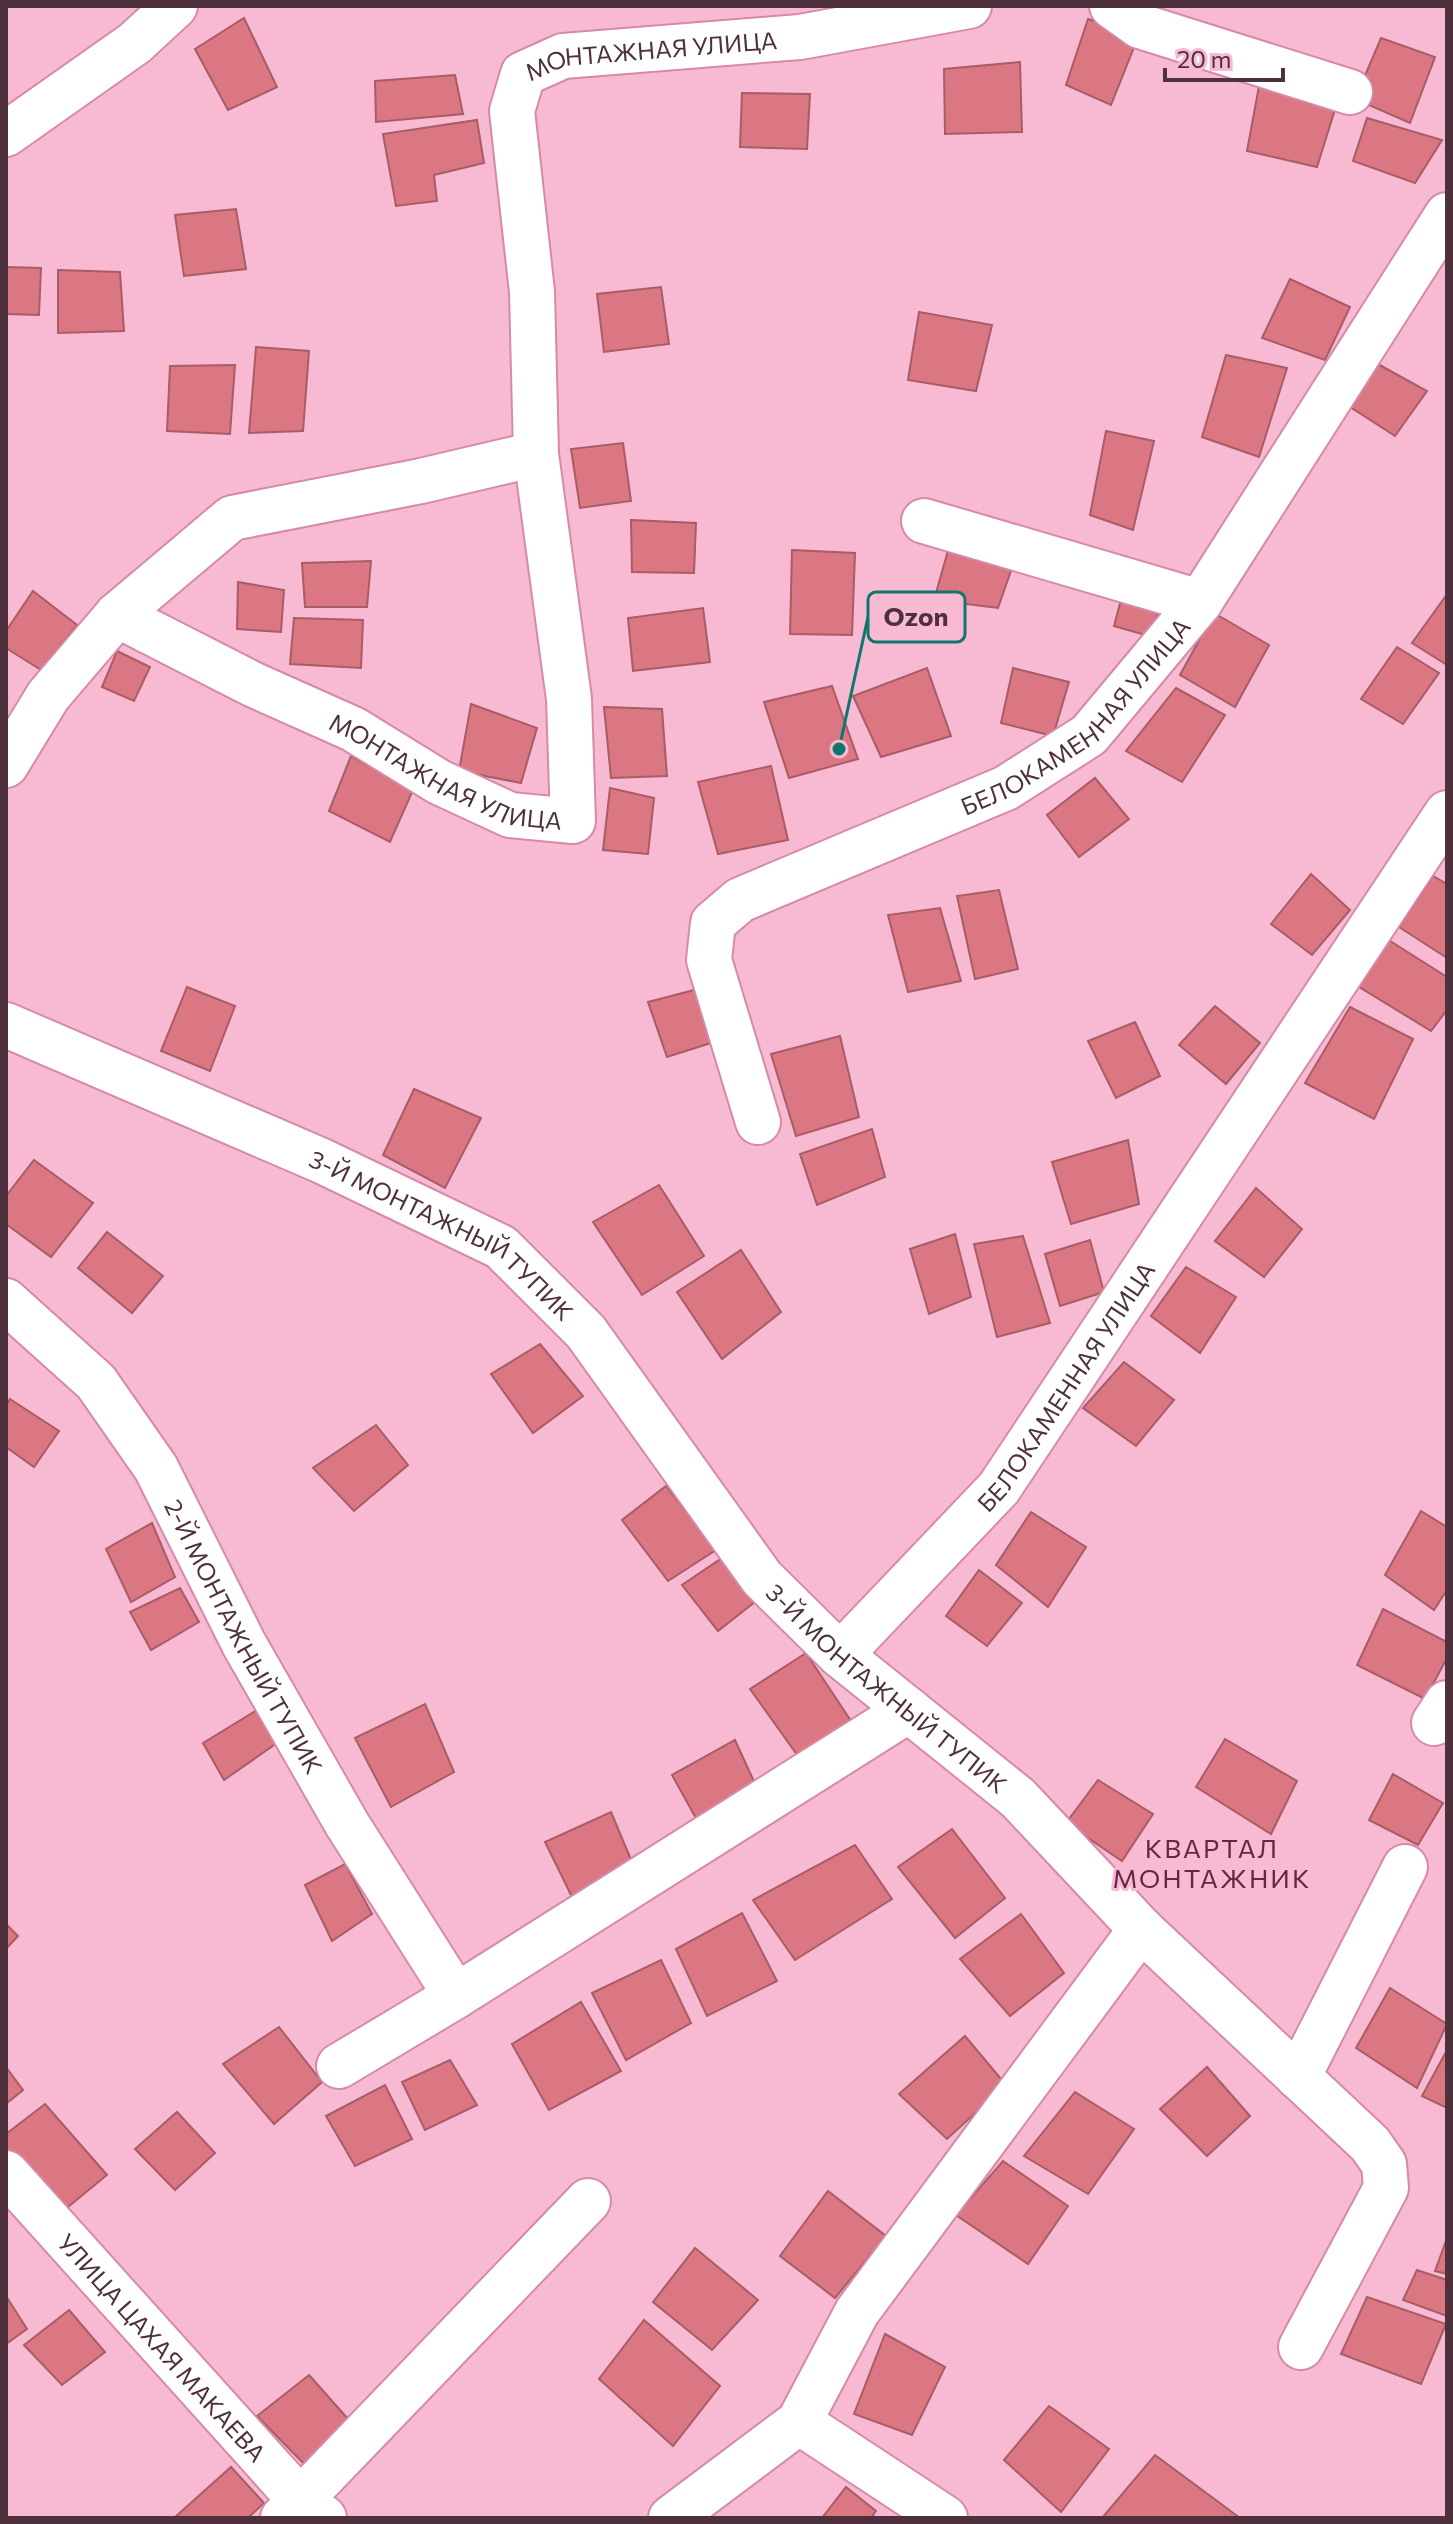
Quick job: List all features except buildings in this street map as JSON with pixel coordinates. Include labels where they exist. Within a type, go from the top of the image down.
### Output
[{"type":"street","points":[[6,134],[135,43],[175,6]]},
{"type":"street","name":"МОНТАЖНАЯ УЛИЦА","points":[[117,615],[252,684],[353,729],[439,782],[510,815],[573,821],[569,699],[536,454],[532,292],[512,111],[523,74],[563,56],[800,37],[969,6]]},
{"type":"street","points":[[1112,6],[1140,26],[1350,92]]},
{"type":"street","name":"БЕЛОКАМЕННАЯ УЛИЦА","points":[[758,1122],[709,960],[713,923],[740,900],[1006,788],[1089,735],[1200,602],[1447,215]]},
{"type":"street","points":[[6,765],[48,696],[117,615],[232,518],[421,481],[536,454]]},
{"type":"street","points":[[924,521],[1200,602]]},
{"type":"street","name":"БЕЛОКАМЕННАЯ УЛИЦА","points":[[840,1655],[999,1488],[1447,813]]},
{"type":"street","name":"3-Й МОНТАЖНЫЙ ТУПИК","points":[[6,1025],[322,1161],[501,1247],[586,1332],[762,1578],[840,1655],[1018,1798],[1141,1929],[1370,2144],[1384,2164],[1386,2188],[1301,2347]]},
{"type":"street","name":"2-Й МОНТАЖНЫЙ ТУПИК","points":[[6,1301],[96,1382],[156,1468],[252,1658],[347,1824],[456,1996]]},
{"type":"street","points":[[339,2066],[456,1996],[909,1710]]},
{"type":"street","points":[[1298,2077],[1405,1867]]},
{"type":"street","points":[[671,2518],[799,2422],[857,2312],[1141,1929]]},
{"type":"street","name":"УЛИЦА ЦАХАЯ МАКАЕВА","points":[[6,2173],[302,2512]]},
{"type":"street","points":[[302,2512],[588,2201]]},
{"type":"street","points":[[799,2422],[945,2518]]},
{"type":"place","name":"Ozon","points":[[839,749]]},
{"type":"district","name":"КВАРТАЛ МОНТАЖНИК","points":[[1212,1862]]}]
